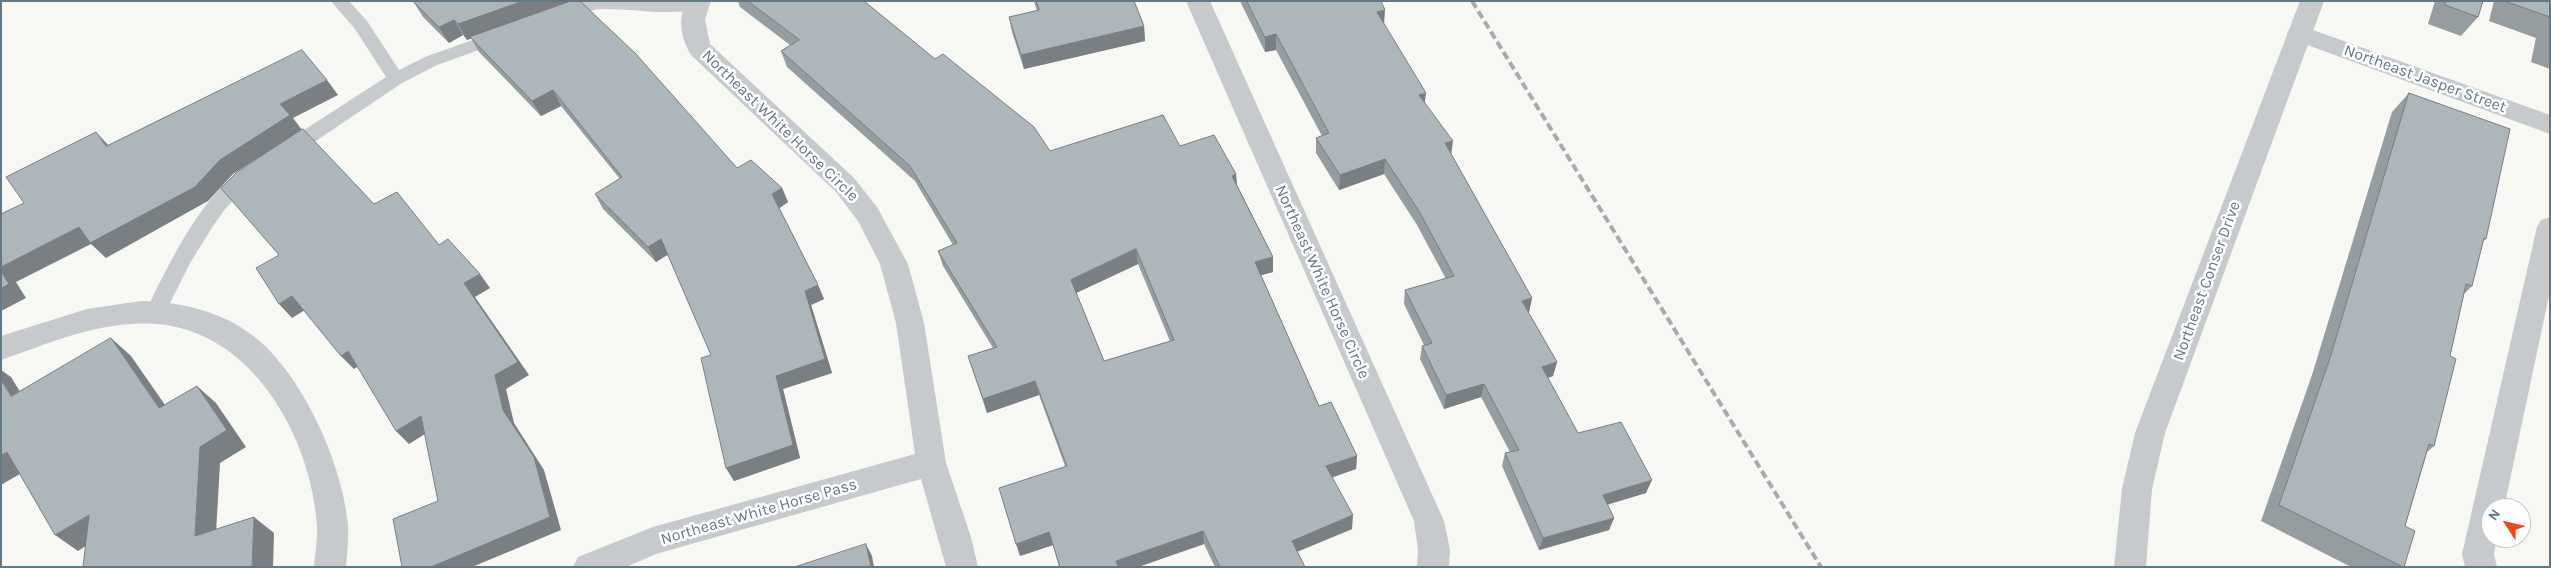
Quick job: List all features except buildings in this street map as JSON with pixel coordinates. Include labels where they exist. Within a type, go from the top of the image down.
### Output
[{"type":"street","name":"Northeast White Horse Circle","points":[[1198,1],[1429,521],[1434,550],[1432,567]]},
{"type":"street","name":"Northeast Conser Drive","points":[[2130,567],[2137,489],[2150,433],[2312,1]]},
{"type":"street","name":"Northeast White Horse Circle","points":[[698,3],[694,12],[693,35],[700,50],[844,185],[868,214],[894,264],[910,323],[931,463],[955,538],[962,567]]},
{"type":"street","name":"Northeast Jasper Street","points":[[2299,33],[2550,125]]},
{"type":"street","points":[[2481,567],[2478,554],[2550,227]]},
{"type":"street","points":[[1,348],[85,320],[139,312],[187,317],[227,333],[253,352],[290,399],[312,442],[328,494],[332,522],[330,567]]},
{"type":"street","name":"Northeast White Horse Pass","points":[[589,567],[653,542],[931,463]]},
{"type":"lane","points":[[339,1],[361,25],[396,79]]},
{"type":"lane","points":[[540,22],[587,5],[602,3],[675,7],[698,3]]},
{"type":"lane","points":[[155,313],[178,267],[224,196],[268,163],[396,79],[431,61],[522,28]]},
{"type":"railway","points":[[1472,1],[1821,567]]}]
